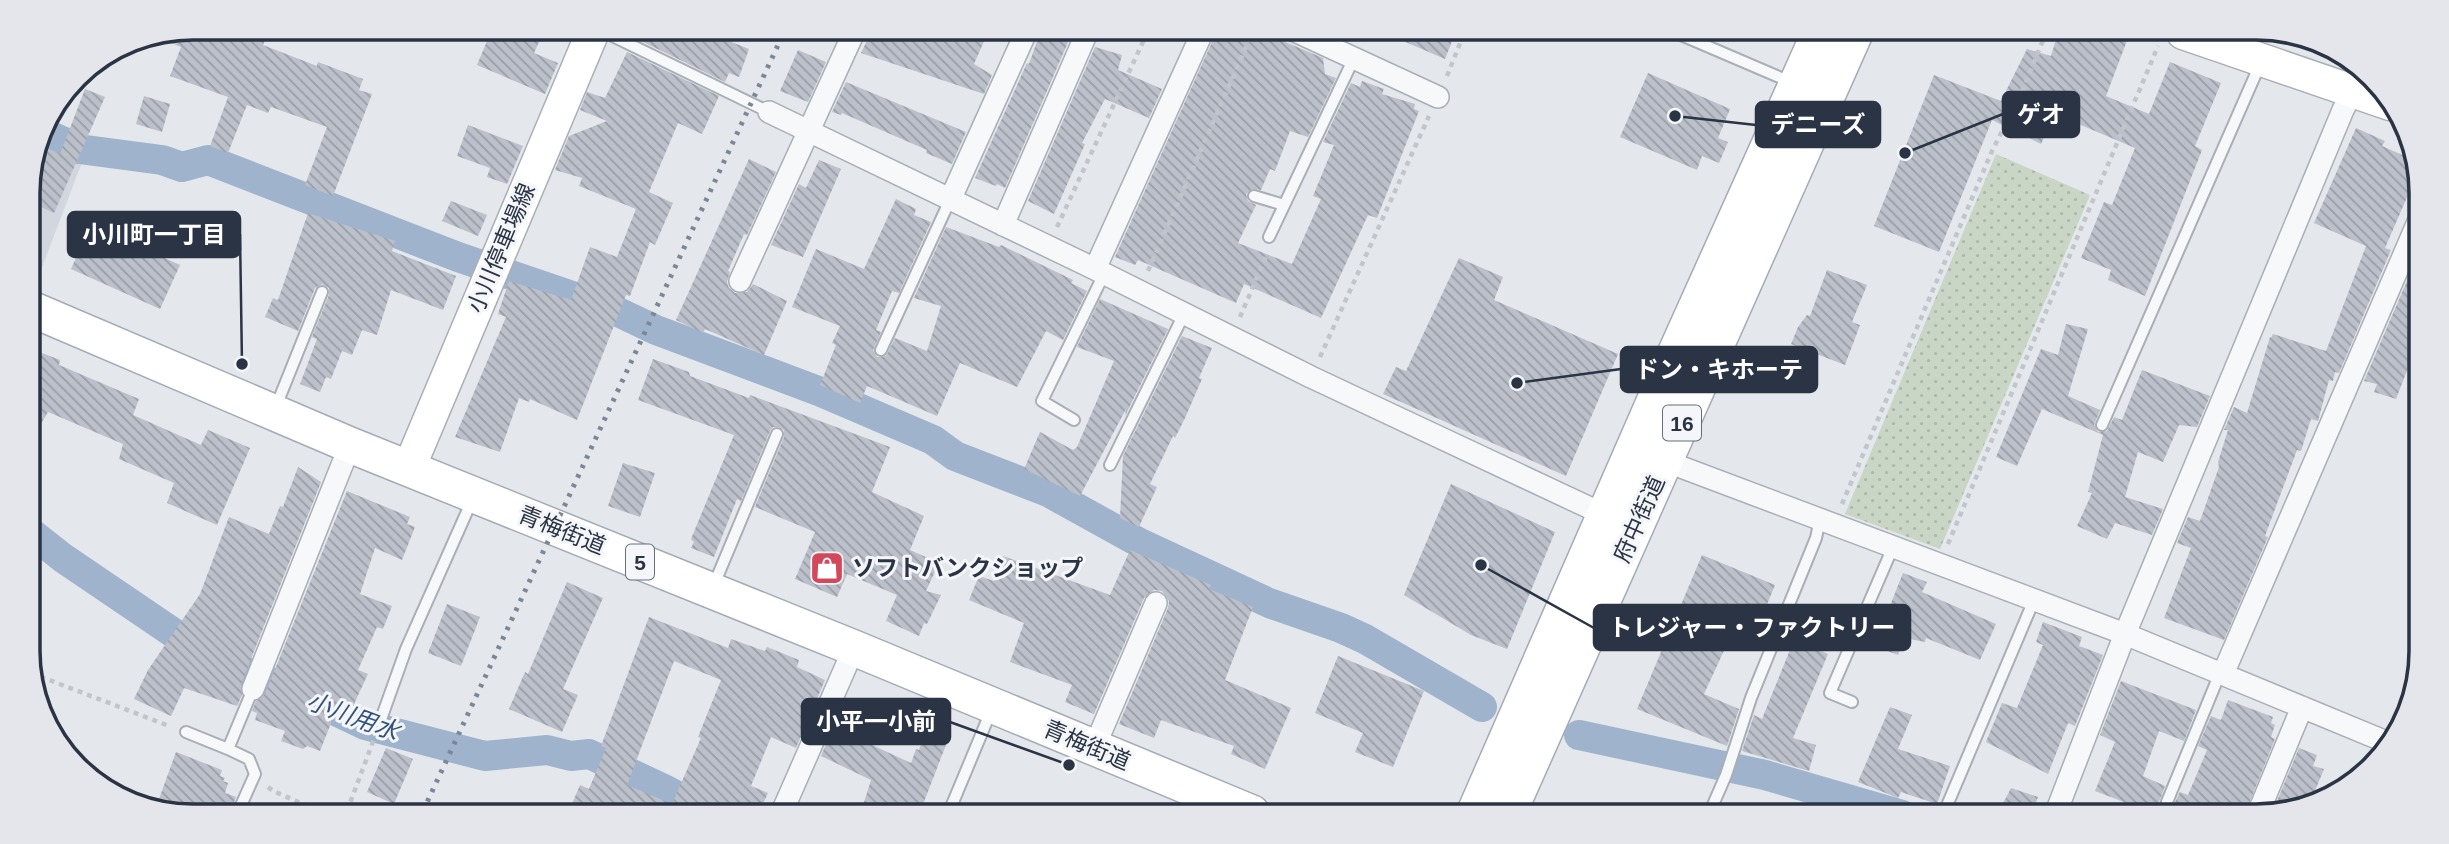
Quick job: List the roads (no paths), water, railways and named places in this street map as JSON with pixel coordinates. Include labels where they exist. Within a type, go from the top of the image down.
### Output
[{"type":"main road","name":"小川停車場線","points":[[409,468],[591,40]]},
{"type":"main road","name":"府中街道","points":[[1479,803],[1816,40]]},
{"type":"main road","name":"府中街道","points":[[1513,803],[1852,40]]},
{"type":"main road","points":[[2187,40],[2358,82]]},
{"type":"main road","name":"青梅街道","points":[[41,314],[351,445],[854,648],[1229,804]]},
{"type":"street","points":[[740,281],[850,40]]},
{"type":"street","points":[[950,200],[1022,40]]},
{"type":"street","points":[[1003,225],[1084,40]]},
{"type":"street","points":[[1099,271],[1199,40]]},
{"type":"street","points":[[1315,40],[1438,97]]},
{"type":"street","points":[[2060,803],[2125,634],[2337,123],[2358,82]]},
{"type":"street","points":[[769,112],[1048,246],[1311,377],[1605,515]]},
{"type":"street","points":[[2221,673],[2409,243]]},
{"type":"street","points":[[253,689],[351,445]]},
{"type":"street","points":[[1665,461],[2125,634],[2380,739]]},
{"type":"street","points":[[1094,748],[1156,603]]},
{"type":"street","points":[[786,804],[854,648]]},
{"type":"street","points":[[2262,803],[2302,707]]},
{"type":"lane","points":[[619,40],[769,112]]},
{"type":"lane","points":[[1693,40],[1796,84]]},
{"type":"lane","points":[[1269,237],[1354,58]]},
{"type":"lane","points":[[2102,425],[2262,60]]},
{"type":"lane","points":[[1254,196],[1284,205]]},
{"type":"lane","points":[[881,350],[950,200]]},
{"type":"lane","points":[[1074,420],[1042,401],[1099,271]]},
{"type":"lane","points":[[274,411],[322,292]]},
{"type":"lane","points":[[1110,465],[1184,314]]},
{"type":"lane","points":[[712,591],[777,434]]},
{"type":"lane","points":[[380,722],[405,649],[475,494]]},
{"type":"lane","points":[[1714,803],[1726,775],[1751,698],[1816,538],[1827,522]]},
{"type":"lane","points":[[1852,702],[1830,693],[1893,547]]},
{"type":"lane","points":[[1948,803],[2034,600]]},
{"type":"lane","points":[[2167,802],[2221,673]]},
{"type":"lane","points":[[228,749],[253,689]]},
{"type":"lane","points":[[952,804],[993,706]]},
{"type":"lane","points":[[186,732],[249,759],[255,774],[243,804]]},
{"type":"waterway","points":[[51,136],[79,149],[162,160],[182,167],[208,160],[458,257],[616,311],[656,330],[821,392],[933,440],[955,456],[1048,492],[1140,543],[1269,603],[1365,639],[1482,707]]},
{"type":"waterway","name":"小川用水","points":[[40,540],[206,655],[365,725],[485,756],[547,750],[571,756],[589,754],[692,804]]},
{"type":"waterway","points":[[1579,735],[1765,775],[1862,803]]},
{"type":"railway","points":[[426,804],[780,40]]},
{"type":"place","name":"デニーズ","points":[[1675,116]]},
{"type":"place","name":"ゲオ","points":[[1905,153]]},
{"type":"place","name":"小川町一丁目","points":[[242,364]]},
{"type":"place","name":"ドン・キホーテ","points":[[1517,383]]},
{"type":"place","name":"トレジャー・ファクトリー","points":[[1481,565]]},
{"type":"place","name":"ソフトバンクショップ","points":[[827,568]]},
{"type":"place","name":"小平一小前","points":[[1069,765]]}]
